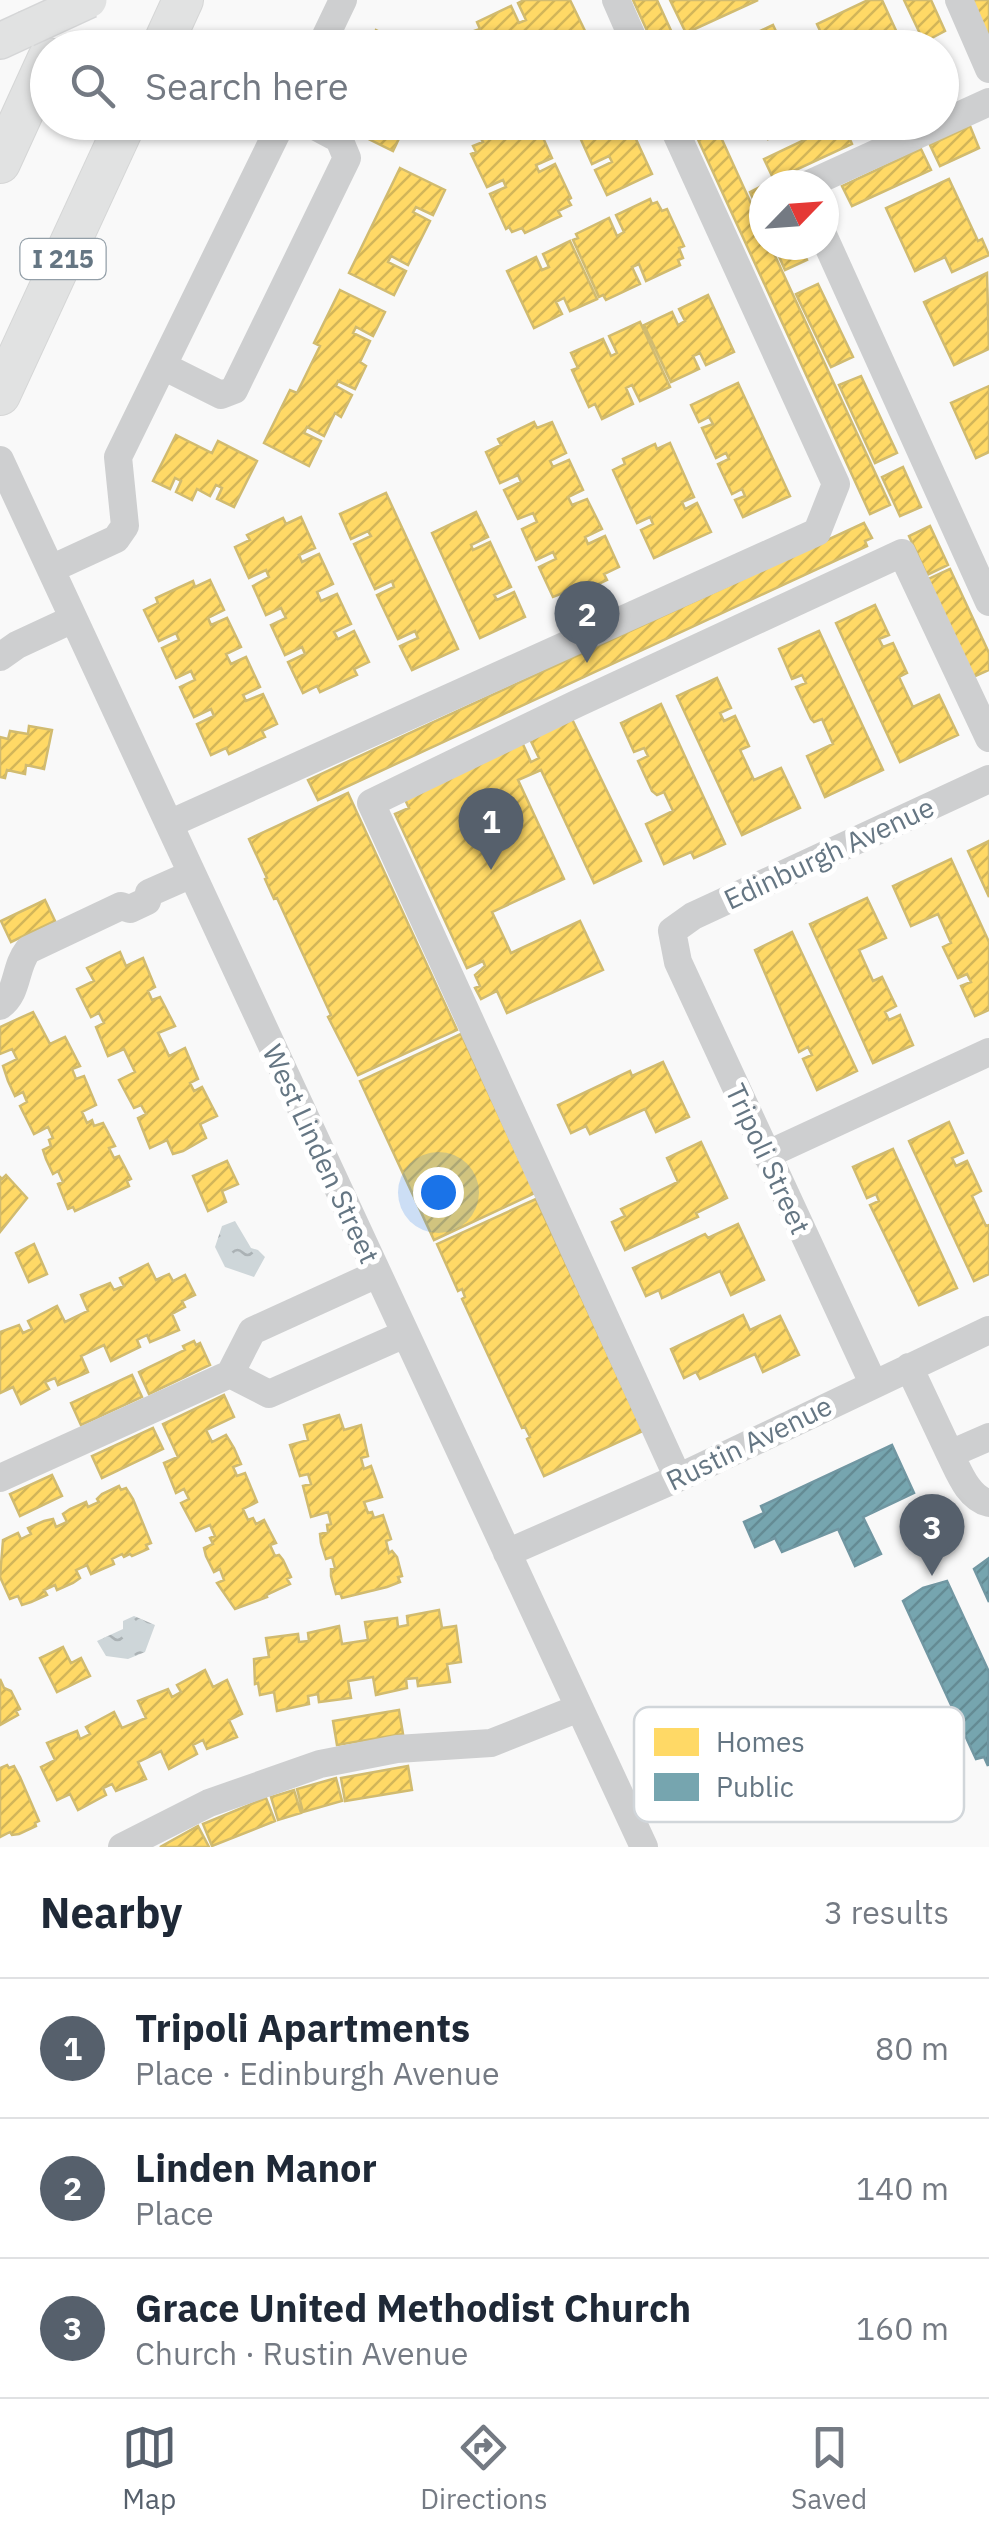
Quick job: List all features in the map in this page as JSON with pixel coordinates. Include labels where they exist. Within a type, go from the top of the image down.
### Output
[{"type":"highway","points":[[60,30],[74,0]]},
{"type":"highway","points":[[169,30],[183,0]]},
{"type":"highway","points":[[0,163],[30,97]]},
{"type":"highway","name":"I 215","points":[[0,395],[118,140]]},
{"type":"main road","points":[[0,41],[89,0]]},
{"type":"street","points":[[329,30],[343,0]]},
{"type":"street","points":[[616,0],[629,30]]},
{"type":"street","points":[[959,0],[989,69]]},
{"type":"street","points":[[959,116],[989,102]]},
{"type":"street","points":[[49,565],[116,539],[125,526],[118,457],[273,140]]},
{"type":"street","points":[[163,366],[221,395],[234,390],[347,158],[338,140]]},
{"type":"street","points":[[169,824],[817,532],[836,484],[680,140]]},
{"type":"street","points":[[839,170],[906,140]]},
{"type":"street","points":[[834,260],[989,602]]},
{"type":"street","name":"West Linden Street","points":[[0,460],[644,1847]]},
{"type":"street","points":[[678,1478],[371,803],[902,553],[989,738]]},
{"type":"street","points":[[0,657],[16,645],[73,618]]},
{"type":"street","name":"Edinburgh Avenue","points":[[672,931],[694,916],[989,778]]},
{"type":"street","points":[[0,1006],[13,991],[20,960],[28,950],[121,906],[130,909],[146,901],[149,894],[192,874]]},
{"type":"street","name":"Tripoli Street","points":[[672,931],[678,962],[873,1383]]},
{"type":"street","points":[[766,1155],[989,1052]]},
{"type":"street","points":[[0,1478],[230,1374],[252,1331],[377,1274]]},
{"type":"street","name":"Rustin Avenue","points":[[507,1552],[678,1478],[989,1330]]},
{"type":"street","points":[[230,1374],[269,1394],[405,1334]]},
{"type":"street","points":[[909,1366],[967,1487],[981,1502],[989,1503]]},
{"type":"street","points":[[950,1454],[989,1436]]},
{"type":"street","points":[[122,1847],[209,1802],[320,1764],[397,1749],[491,1743],[580,1708]]},
{"type":"water","points":[[235,1221],[251,1248],[265,1257],[254,1277],[225,1267],[215,1247],[222,1226]]},
{"type":"water","points":[[134,1616],[155,1625],[145,1652],[128,1659],[106,1656],[97,1641],[123,1629],[123,1621]]},
{"type":"building: Homes","points":[[570,0],[585,30],[477,30],[477,22],[511,6],[519,23],[526,20],[518,3]]},
{"type":"building: Homes","points":[[633,0],[657,0],[671,30],[647,30]]},
{"type":"building: Homes","points":[[670,0],[758,0],[693,30],[685,30]]},
{"type":"building: Homes","points":[[868,0],[882,0],[896,30],[820,30],[817,24]]},
{"type":"building: Homes","points":[[904,0],[931,0],[945,30],[918,30]]},
{"type":"building: Homes","points":[[966,0],[989,0],[989,48]]},
{"type":"building: Homes","points":[[970,126],[979,148],[940,166],[930,145],[941,140],[959,140],[959,131]]},
{"type":"building: Homes","points":[[371,140],[398,140],[393,151]]},
{"type":"building: Homes","points":[[544,140],[552,158],[536,165],[539,172],[555,164],[571,205],[558,211],[561,216],[525,233],[522,228],[512,232],[509,227],[506,229],[490,194],[506,187],[503,180],[487,187],[471,154],[476,152],[473,146],[483,142]]},
{"type":"building: Homes","points":[[581,140],[636,140],[652,174],[607,195],[595,170],[612,162],[609,156],[592,164]]},
{"type":"building: Homes","points":[[698,140],[722,140],[749,199],[749,250]]},
{"type":"building: Homes","points":[[804,140],[850,140],[852,144],[796,170],[769,170],[764,159]]},
{"type":"building: Homes","points":[[921,149],[931,170],[852,206],[842,186]]},
{"type":"building: Homes","points":[[400,168],[445,190],[433,215],[416,207],[413,212],[430,221],[408,265],[391,256],[388,262],[406,271],[394,295],[349,273]]},
{"type":"building: Homes","points":[[949,179],[978,241],[982,239],[989,255],[952,272],[945,257],[915,271],[886,208]]},
{"type":"building: Homes","points":[[650,199],[662,211],[667,209],[684,246],[679,248],[683,258],[678,260],[680,265],[646,281],[639,264],[632,267],[640,284],[606,300],[603,295],[599,297],[573,240],[578,238],[576,234],[609,218],[617,236],[624,232],[616,215]]},
{"type":"building: Homes","points":[[570,241],[597,299],[570,311],[564,298],[556,302],[562,314],[534,328],[507,271],[536,257],[542,270],[549,267],[543,254]]},
{"type":"building: Homes","points":[[753,260],[777,260],[890,505],[870,514]]},
{"type":"building: Homes","points":[[781,260],[807,260],[785,270]]},
{"type":"building: Homes","points":[[987,273],[989,349],[954,365],[924,302]]},
{"type":"building: Homes","points":[[818,284],[853,357],[831,367],[796,294]]},
{"type":"building: Homes","points":[[340,290],[385,312],[373,336],[356,327],[353,333],[370,341],[360,362],[366,366],[355,389],[338,381],[336,386],[352,395],[341,417],[335,413],[324,436],[307,427],[304,433],[321,441],[309,466],[264,443],[290,390],[297,393],[320,346],[314,343]]},
{"type":"building: Homes","points":[[708,295],[734,352],[706,365],[700,353],[693,356],[699,369],[671,382],[644,325],[672,312],[678,325],[685,321],[679,309]]},
{"type":"building: Homes","points":[[640,322],[670,387],[640,401],[632,385],[626,388],[633,404],[602,419],[595,404],[589,407],[572,370],[578,368],[571,353],[603,339],[611,356],[617,353],[609,336]]},
{"type":"building: Homes","points":[[861,376],[897,453],[875,463],[839,385]]},
{"type":"building: Homes","points":[[738,383],[790,496],[743,517],[735,500],[745,496],[742,489],[732,494],[718,464],[729,459],[726,453],[716,458],[702,428],[713,424],[709,417],[699,422],[691,405]]},
{"type":"building: Homes","points":[[989,386],[989,452],[976,458],[951,403]]},
{"type":"building: Homes","points":[[534,422],[537,428],[552,422],[566,453],[550,461],[553,467],[569,460],[583,490],[568,497],[572,505],[587,499],[602,529],[585,537],[588,544],[605,536],[619,567],[604,574],[607,580],[571,597],[568,591],[553,597],[539,567],[556,559],[553,552],[536,560],[522,529],[537,522],[533,513],[518,519],[504,490],[521,482],[518,475],[500,483],[486,452],[501,445],[498,439]]},
{"type":"building: Homes","points":[[176,435],[212,453],[218,441],[257,461],[234,507],[217,499],[222,488],[216,485],[210,496],[197,489],[192,500],[176,492],[181,481],[175,478],[170,489],[153,481]]},
{"type":"building: Homes","points":[[670,443],[694,497],[682,502],[685,509],[697,503],[711,532],[654,558],[641,530],[653,524],[650,517],[637,523],[613,470],[625,464],[623,459],[655,444],[657,449]]},
{"type":"building: Homes","points":[[903,467],[921,507],[900,516],[882,477]]},
{"type":"building: Homes","points":[[386,493],[458,649],[412,670],[400,646],[418,638],[415,631],[398,639],[377,595],[394,587],[392,581],[375,589],[354,544],[371,536],[368,531],[351,539],[340,514]]},
{"type":"building: Homes","points":[[476,512],[488,537],[471,545],[473,550],[490,542],[511,587],[494,595],[497,600],[514,592],[525,617],[480,638],[432,533]]},
{"type":"building: Homes","points":[[301,517],[315,548],[299,555],[302,562],[319,554],[333,584],[317,592],[321,601],[337,594],[351,624],[334,632],[338,639],[354,631],[369,662],[354,669],[357,675],[320,692],[317,686],[303,693],[288,662],[305,654],[302,647],[285,655],[271,625],[286,618],[281,608],[266,615],[253,586],[269,577],[266,570],[249,578],[235,547],[250,540],[247,535],[283,518],[286,524]]},
{"type":"building: Homes","points":[[864,523],[872,538],[865,541],[867,546],[318,800],[308,780]]},
{"type":"building: Homes","points":[[930,526],[948,565],[927,575],[909,536]]},
{"type":"building: Homes","points":[[950,569],[989,653],[989,670],[973,677],[928,579]]},
{"type":"building: Homes","points":[[210,580],[224,610],[208,618],[211,625],[227,618],[241,647],[226,654],[231,664],[246,657],[260,687],[243,695],[246,701],[263,694],[277,724],[262,731],[265,737],[229,754],[226,748],[211,755],[197,724],[214,716],[211,709],[194,717],[180,687],[195,680],[191,671],[176,678],[162,648],[179,640],[176,633],[159,641],[144,610],[158,603],[156,598],[193,581],[195,587]]},
{"type":"building: Homes","points":[[875,605],[889,635],[879,639],[883,647],[893,643],[907,673],[899,677],[913,707],[939,695],[958,735],[900,762],[836,623]]},
{"type":"building: Homes","points":[[819,631],[883,770],[825,797],[807,756],[833,744],[822,719],[811,719],[796,687],[806,683],[802,675],[792,679],[779,649]]},
{"type":"building: Homes","points":[[717,678],[731,708],[720,713],[724,721],[735,716],[749,746],[740,750],[754,780],[781,768],[800,808],[742,835],[677,696]]},
{"type":"building: Homes","points":[[661,704],[725,844],[694,858],[691,852],[664,864],[646,824],[673,811],[664,792],[657,795],[652,791],[638,761],[648,756],[644,748],[634,752],[621,723]]},
{"type":"building: Homes","points":[[571,717],[641,861],[594,883],[541,770],[518,780],[564,879],[492,912],[511,953],[580,921],[603,970],[507,1013],[497,991],[481,999],[475,988],[480,986],[475,975],[485,966],[483,961],[467,968],[395,814],[409,808],[403,795],[521,740],[531,762],[539,758],[529,737]]},
{"type":"building: Homes","points":[[29,726],[52,730],[44,769],[26,765],[25,774],[7,770],[5,778],[0,777],[0,737],[8,739],[10,731],[28,734]]},
{"type":"building: Homes","points":[[348,793],[457,1030],[358,1075],[249,839]]},
{"type":"building: Homes","points":[[989,841],[989,897],[968,851]]},
{"type":"building: Homes","points":[[951,859],[989,942],[989,1010],[975,1016],[961,986],[971,982],[967,974],[958,978],[943,947],[951,943],[938,914],[911,926],[893,886]]},
{"type":"building: Homes","points":[[867,898],[886,938],[859,950],[873,981],[882,977],[896,1006],[885,1012],[889,1020],[900,1015],[913,1045],[873,1063],[810,924]]},
{"type":"building: Homes","points":[[45,900],[55,921],[11,942],[1,921]]},
{"type":"building: Homes","points":[[792,932],[857,1071],[817,1090],[803,1059],[812,1055],[808,1047],[799,1052],[755,950]]},
{"type":"building: Homes","points":[[120,952],[126,966],[143,958],[155,987],[148,991],[152,1000],[160,997],[175,1026],[158,1033],[169,1056],[185,1048],[198,1079],[190,1083],[194,1091],[202,1087],[217,1116],[200,1124],[206,1138],[173,1154],[167,1140],[150,1148],[138,1118],[146,1114],[141,1105],[134,1108],[119,1080],[135,1072],[124,1049],[108,1056],[96,1027],[104,1023],[99,1013],[91,1017],[77,989],[94,981],[87,968]]},
{"type":"building: Homes","points":[[33,1012],[50,1044],[65,1037],[80,1066],[72,1069],[76,1079],[84,1076],[96,1105],[82,1112],[87,1123],[103,1123],[115,1146],[109,1148],[114,1158],[119,1156],[131,1179],[127,1181],[129,1186],[75,1211],[73,1207],[68,1209],[58,1184],[63,1182],[58,1171],[53,1174],[43,1150],[51,1146],[49,1140],[53,1138],[48,1127],[34,1134],[20,1106],[27,1102],[23,1092],[15,1096],[8,1081],[3,1066],[17,1059],[12,1049],[0,1054],[0,1027]]},
{"type":"building: Homes","points":[[461,1034],[535,1193],[434,1240],[360,1081]]},
{"type":"building: Homes","points":[[663,1062],[689,1117],[656,1132],[645,1109],[590,1134],[586,1126],[571,1133],[558,1105],[630,1071],[632,1076]]},
{"type":"building: Homes","points":[[949,1122],[963,1153],[952,1158],[956,1166],[967,1161],[981,1191],[972,1196],[986,1226],[989,1225],[989,1274],[974,1281],[909,1141]]},
{"type":"building: Homes","points":[[701,1142],[727,1198],[696,1213],[698,1217],[625,1250],[612,1222],[625,1216],[621,1209],[678,1182],[667,1158]]},
{"type":"building: Homes","points":[[893,1149],[957,1288],[919,1305],[870,1205],[879,1201],[876,1194],[867,1198],[853,1167]]},
{"type":"building: Homes","points":[[227,1161],[238,1184],[222,1191],[226,1202],[208,1211],[193,1176]]},
{"type":"building: Homes","points":[[6,1175],[27,1198],[0,1232],[0,1177]]},
{"type":"building: Homes","points":[[536,1199],[643,1431],[544,1476],[527,1439],[530,1437],[522,1428],[462,1299],[462,1289],[458,1291],[437,1244]]},
{"type":"building: Homes","points":[[738,1224],[764,1280],[731,1295],[720,1271],[662,1298],[659,1290],[646,1296],[633,1268],[705,1234],[708,1238]]},
{"type":"building: Homes","points":[[34,1244],[47,1274],[29,1282],[16,1253]]},
{"type":"building: Homes","points":[[148,1264],[156,1280],[169,1274],[173,1281],[185,1275],[195,1295],[182,1301],[185,1307],[172,1314],[179,1330],[150,1342],[147,1335],[137,1340],[140,1347],[111,1361],[104,1345],[81,1356],[88,1372],[58,1385],[55,1378],[45,1382],[49,1389],[21,1404],[13,1387],[0,1393],[0,1332],[19,1325],[23,1333],[32,1329],[28,1321],[57,1306],[65,1322],[88,1311],[81,1295],[110,1283],[114,1290],[124,1286],[120,1278]]},
{"type":"building: Homes","points":[[743,1315],[750,1330],[780,1316],[799,1355],[763,1372],[755,1354],[700,1379],[696,1372],[684,1378],[671,1349]]},
{"type":"building: Homes","points":[[194,1341],[196,1345],[200,1343],[210,1365],[149,1394],[139,1372],[185,1350],[183,1346]]},
{"type":"building: Homes","points":[[132,1375],[142,1397],[81,1425],[71,1403]]},
{"type":"building: Homes","points":[[224,1395],[234,1417],[206,1430],[212,1442],[226,1435],[234,1448],[241,1464],[233,1467],[237,1476],[245,1473],[257,1502],[243,1509],[248,1520],[253,1518],[256,1524],[264,1520],[276,1543],[270,1545],[275,1556],[283,1560],[291,1577],[287,1579],[290,1584],[235,1609],[217,1583],[224,1580],[220,1569],[214,1572],[206,1556],[204,1548],[213,1544],[210,1538],[215,1536],[210,1525],[196,1531],[181,1503],[189,1499],[184,1489],[176,1493],[164,1463],[178,1457],[163,1424]]},
{"type":"building: Homes","points":[[339,1415],[344,1430],[361,1425],[368,1456],[361,1458],[364,1469],[371,1466],[382,1497],[364,1502],[374,1518],[383,1515],[391,1539],[386,1541],[389,1553],[392,1551],[397,1557],[402,1576],[398,1577],[400,1582],[387,1587],[342,1598],[340,1593],[336,1594],[331,1576],[331,1569],[335,1568],[332,1557],[326,1559],[321,1543],[320,1534],[328,1532],[327,1525],[331,1524],[328,1512],[311,1517],[303,1486],[311,1484],[308,1474],[300,1476],[290,1445],[308,1440],[304,1425]]},
{"type":"building: Homes","points":[[153,1428],[163,1449],[102,1478],[92,1456]]},
{"type":"building: Homes","points":[[52,1475],[62,1496],[20,1516],[10,1494]]},
{"type":"building: Homes","points":[[119,1486],[121,1490],[126,1488],[133,1499],[151,1543],[146,1545],[148,1549],[132,1556],[122,1554],[112,1559],[114,1564],[91,1574],[87,1565],[76,1570],[80,1578],[73,1583],[57,1590],[55,1585],[44,1590],[47,1595],[31,1602],[22,1605],[18,1596],[10,1599],[0,1577],[3,1540],[18,1533],[21,1539],[31,1534],[28,1528],[44,1521],[53,1519],[56,1527],[67,1522],[63,1514],[70,1509],[86,1502],[88,1507],[99,1502],[102,1494]]},
{"type":"building: Homes","points":[[439,1610],[442,1628],[456,1626],[461,1662],[447,1664],[450,1682],[418,1686],[417,1678],[406,1679],[407,1688],[376,1695],[373,1677],[348,1681],[351,1698],[319,1702],[318,1694],[308,1696],[309,1704],[277,1711],[274,1692],[260,1695],[258,1683],[255,1684],[254,1659],[269,1657],[266,1638],[298,1634],[299,1642],[309,1641],[308,1633],[339,1626],[342,1644],[368,1640],[365,1622],[397,1618],[398,1627],[408,1625],[407,1616]]},
{"type":"building: Homes","points":[[63,1647],[71,1663],[81,1658],[90,1676],[57,1692],[40,1658]]},
{"type":"building: Homes","points":[[205,1670],[213,1687],[227,1680],[242,1714],[229,1720],[237,1737],[207,1749],[203,1740],[193,1745],[197,1754],[169,1769],[161,1751],[138,1762],[146,1779],[116,1791],[112,1784],[103,1788],[106,1795],[78,1810],[70,1794],[57,1800],[41,1767],[55,1760],[47,1743],[77,1731],[80,1739],[90,1734],[86,1727],[114,1712],[122,1728],[146,1718],[138,1701],[168,1689],[172,1697],[181,1692],[177,1685]]},
{"type":"building: Homes","points":[[0,1679],[20,1709],[16,1711],[18,1715],[0,1725]]},
{"type":"building: Homes","points":[[399,1710],[403,1734],[337,1745],[333,1721]]},
{"type":"building: Homes","points":[[14,1766],[39,1821],[19,1834],[10,1832],[0,1837],[0,1768]]},
{"type":"building: Homes","points":[[408,1766],[412,1790],[345,1801],[341,1778]]},
{"type":"building: Homes","points":[[336,1778],[342,1801],[303,1812],[297,1789]]},
{"type":"building: Homes","points":[[294,1790],[301,1813],[278,1820],[271,1797]]},
{"type":"building: Homes","points":[[266,1798],[275,1821],[212,1846],[203,1824]]},
{"type":"building: Homes","points":[[198,1826],[209,1847],[160,1847]]},
{"type":"building: Public","points":[[892,1445],[914,1493],[863,1517],[881,1554],[855,1566],[838,1529],[782,1552],[775,1538],[755,1547],[744,1522],[764,1513],[761,1506]]},
{"type":"building: Public","points":[[989,1558],[989,1602],[974,1569]]},
{"type":"building: Public","points":[[947,1581],[989,1672],[988,1766],[984,1757],[976,1759],[964,1733],[964,1707],[952,1707],[903,1601],[923,1588]]},
{"type":"place","name":"Linden Manor","points":[[587,663]]},
{"type":"place","name":"Tripoli Apartments","points":[[491,870]]},
{"type":"place","name":"Grace United Methodist Church","points":[[932,1576]]}]
